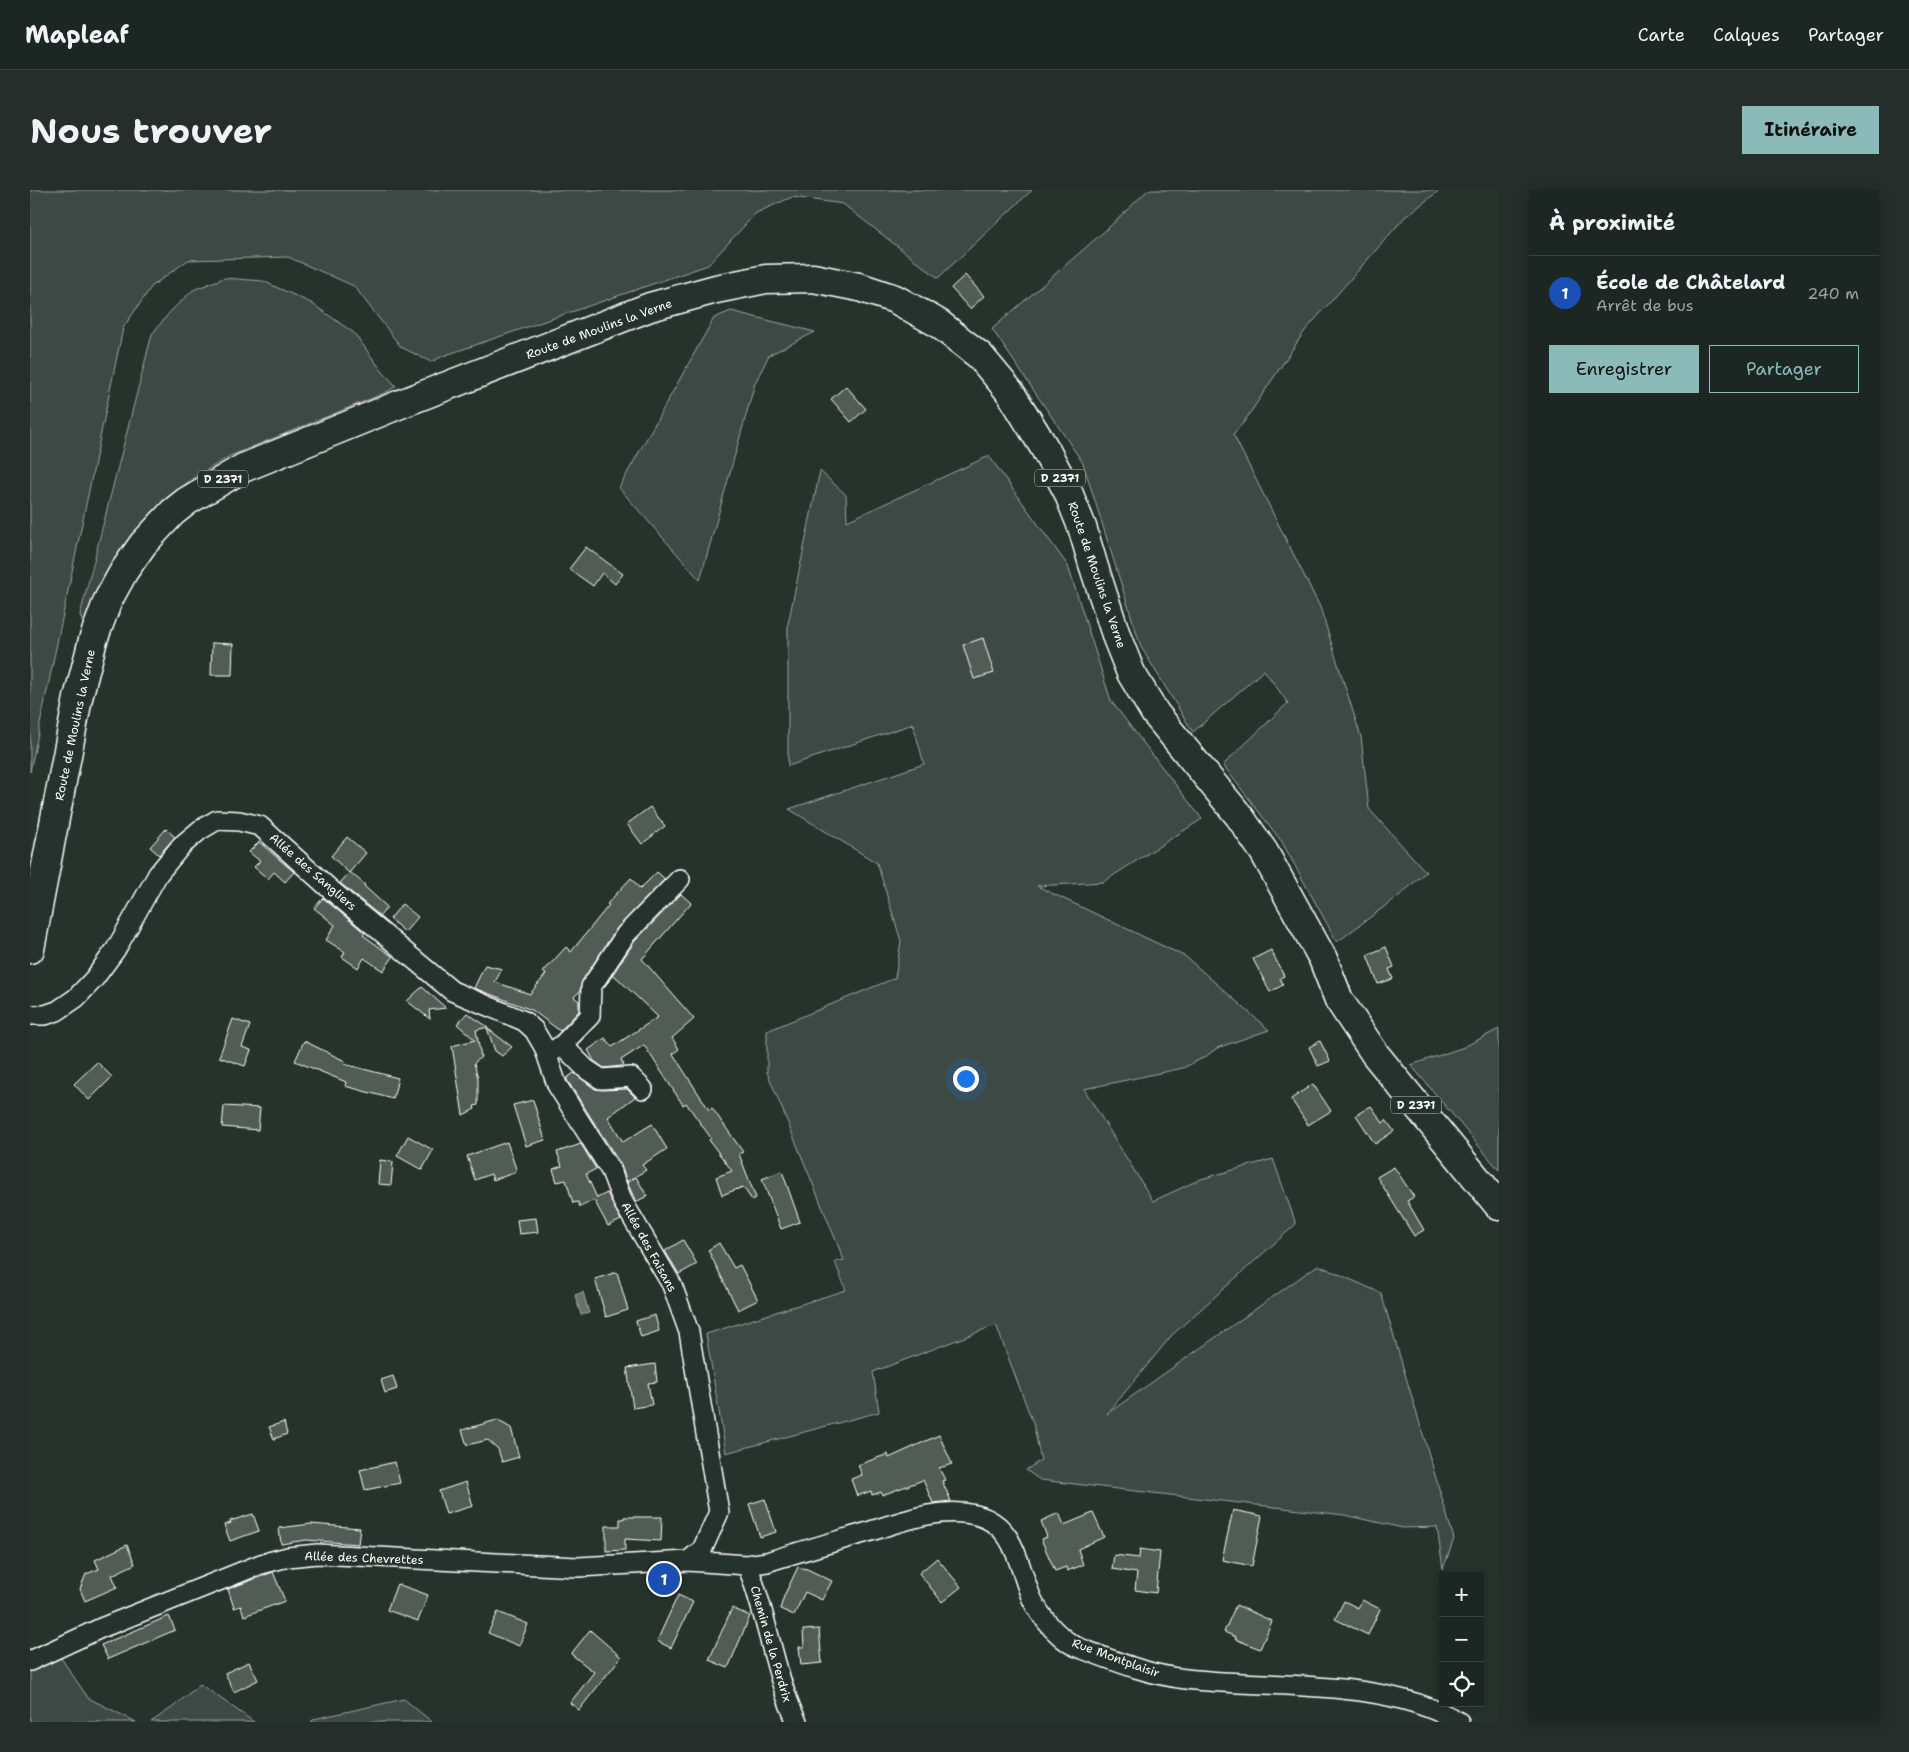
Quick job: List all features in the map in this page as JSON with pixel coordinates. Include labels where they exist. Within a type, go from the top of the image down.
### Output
[{"type":"main road","name":"Route de Moulins la Verne","points":[[30,949],[78,698],[93,640],[108,600],[124,571],[142,544],[173,512],[187,501],[243,468],[403,403],[650,307],[766,278],[813,278],[859,287],[894,299],[938,323],[980,356],[1010,392],[1044,446],[1068,492],[1082,526],[1092,564],[1117,638],[1131,673],[1155,713],[1240,817],[1264,852],[1323,959],[1339,1000],[1374,1054],[1499,1206]]},
{"type":"street","name":"Allée des Sangliers","points":[[30,1015],[45,1015],[57,1010],[76,998],[94,979],[116,949],[158,874],[180,846],[200,830],[217,820],[239,821],[260,826],[331,890],[452,991],[524,1021],[554,1050],[557,1085]]},
{"type":"street","points":[[644,1089],[631,1077],[601,1079],[554,1050],[590,1016],[591,987],[626,934],[680,878]]},
{"type":"street","name":"Allée des Faisans","points":[[557,1085],[611,1171],[623,1202],[672,1285],[689,1332],[720,1512],[702,1550],[688,1561]]},
{"type":"street","name":"Rue Montplaisir","points":[[750,1564],[767,1562],[920,1516],[952,1513],[977,1515],[992,1522],[1006,1534],[1014,1548],[1032,1598],[1042,1618],[1059,1636],[1074,1646],[1152,1673],[1176,1678],[1279,1684],[1392,1696],[1427,1707],[1459,1722]]},
{"type":"street","name":"Allée des Chevrettes","points":[[30,1661],[101,1628],[261,1564],[288,1557],[317,1554],[578,1567],[688,1561],[750,1564]]},
{"type":"street","name":"Chemin de la Perdrix","points":[[750,1564],[786,1700],[797,1722]]},
{"type":"shaded area","points":[[30,190],[1032,190],[938,278],[843,204],[792,197],[756,213],[708,265],[443,356],[431,362],[401,347],[354,286],[288,257],[188,260],[152,286],[123,328],[30,772]]},
{"type":"shaded area","points":[[1148,190],[1440,190],[1405,217],[1304,332],[1244,422],[1233,434],[1320,607],[1361,737],[1369,809],[1426,872],[1400,895],[1337,942],[1282,842],[1223,765],[1288,703],[1264,670],[1193,732],[1141,647],[1083,463],[992,329],[1107,229]]},
{"type":"shaded area","points":[[224,278],[263,281],[311,303],[354,333],[382,371],[396,386],[387,392],[230,456],[190,480],[162,504],[126,543],[107,574],[84,627],[80,615],[152,334],[170,312],[193,290]]},
{"type":"shaded area","points":[[731,311],[815,332],[769,355],[755,383],[700,580],[619,488],[714,318]]},
{"type":"shaded area","points":[[989,456],[1068,566],[1111,701],[1202,819],[1103,882],[1037,886],[1186,957],[1269,1030],[1217,1048],[1205,1057],[1183,1068],[1084,1089],[1153,1201],[1201,1179],[1273,1159],[1296,1224],[1172,1335],[1107,1414],[1318,1265],[1381,1293],[1454,1539],[1443,1569],[1437,1527],[1403,1528],[1344,1515],[1040,1480],[1026,1470],[1041,1460],[1033,1423],[996,1325],[873,1372],[879,1412],[726,1453],[706,1334],[846,1290],[835,1262],[844,1260],[767,1072],[767,1031],[895,978],[901,941],[877,863],[789,809],[924,764],[913,724],[788,766],[788,624],[820,471],[846,495],[847,521]]},
{"type":"shaded area","points":[[1499,1029],[1499,1170],[1411,1065],[1464,1047]]},
{"type":"shaded area","points":[[583,1292],[589,1313],[581,1315],[575,1295]]},
{"type":"shaded area","points":[[61,1658],[88,1698],[136,1722],[30,1722],[30,1672]]},
{"type":"shaded area","points":[[200,1684],[254,1722],[151,1722],[173,1707]]},
{"type":"shaded area","points":[[404,1699],[432,1722],[311,1722],[314,1719]]},
{"type":"building","points":[[965,275],[984,296],[970,309],[951,288]]},
{"type":"building","points":[[846,386],[866,409],[851,422],[831,399]]},
{"type":"building","points":[[586,547],[623,574],[615,584],[602,573],[593,586],[569,569]]},
{"type":"building","points":[[983,638],[994,673],[974,679],[963,645]]},
{"type":"building","points":[[212,643],[233,644],[232,675],[211,675]]},
{"type":"building","points":[[650,807],[665,826],[642,844],[627,824]]},
{"type":"building","points":[[166,829],[175,837],[159,855],[150,847]]},
{"type":"building","points":[[347,837],[366,853],[349,873],[331,856]]},
{"type":"building","points":[[259,842],[294,872],[285,882],[274,872],[268,879],[254,867],[260,861],[249,852]]},
{"type":"building","points":[[350,872],[387,907],[380,916],[340,883]]},
{"type":"building","points":[[657,872],[665,879],[617,928],[582,981],[580,991],[574,997],[579,1001],[579,1011],[560,1031],[532,1010],[474,988],[485,965],[502,969],[495,982],[530,994],[546,974],[543,972],[566,947],[571,952],[609,905],[607,904],[631,878],[640,889]]},
{"type":"building","points":[[681,894],[691,903],[642,959],[694,1019],[672,1038],[679,1049],[673,1054],[709,1110],[712,1108],[743,1152],[739,1154],[756,1198],[752,1200],[743,1187],[722,1195],[716,1177],[732,1171],[709,1140],[711,1138],[686,1103],[683,1105],[644,1045],[621,1060],[624,1065],[604,1068],[594,1061],[588,1050],[605,1038],[612,1047],[658,1017],[614,975],[604,987],[635,941]]},
{"type":"building","points":[[323,898],[365,933],[363,935],[393,957],[383,971],[364,958],[358,968],[342,957],[345,952],[326,940],[335,925],[314,908]]},
{"type":"building","points":[[402,904],[418,917],[405,932],[390,919]]},
{"type":"building","points":[[1386,947],[1394,967],[1389,969],[1393,979],[1378,984],[1367,955]]},
{"type":"building","points":[[1271,950],[1284,976],[1280,978],[1283,985],[1270,992],[1253,959]]},
{"type":"building","points":[[422,987],[446,1008],[429,1010],[430,1019],[407,1001]]},
{"type":"building","points":[[467,1013],[488,1027],[476,1030],[481,1057],[474,1063],[478,1078],[478,1105],[474,1106],[475,1109],[463,1115],[452,1046],[475,1040],[457,1024]]},
{"type":"building","points":[[233,1019],[250,1025],[242,1047],[251,1050],[245,1066],[219,1057]]},
{"type":"building","points":[[487,1028],[512,1047],[502,1056],[495,1051]]},
{"type":"building","points":[[304,1041],[345,1061],[344,1064],[398,1078],[393,1099],[345,1086],[346,1082],[295,1061]]},
{"type":"building","points":[[1320,1041],[1330,1061],[1318,1066],[1309,1047]]},
{"type":"building","points":[[97,1062],[112,1077],[89,1100],[74,1084]]},
{"type":"building","points":[[574,1073],[595,1089],[627,1089],[635,1097],[608,1117],[623,1142],[652,1124],[667,1149],[642,1165],[646,1170],[627,1182],[621,1165],[567,1080]]},
{"type":"building","points":[[1313,1084],[1331,1111],[1308,1125],[1291,1099]]},
{"type":"building","points":[[533,1100],[545,1140],[526,1146],[513,1105]]},
{"type":"building","points":[[224,1106],[260,1108],[258,1130],[222,1127]]},
{"type":"building","points":[[1371,1106],[1383,1123],[1386,1120],[1394,1131],[1375,1144],[1356,1115]]},
{"type":"building","points":[[408,1136],[433,1150],[422,1170],[397,1156]]},
{"type":"building","points":[[507,1142],[517,1172],[493,1180],[491,1174],[475,1180],[467,1156]]},
{"type":"building","points":[[581,1144],[596,1169],[586,1174],[597,1198],[607,1193],[621,1220],[608,1226],[594,1200],[580,1207],[578,1202],[573,1203],[566,1180],[557,1182],[553,1169],[562,1166],[557,1152]]},
{"type":"building","points":[[380,1160],[393,1162],[391,1185],[378,1184]]},
{"type":"building","points":[[1394,1167],[1414,1197],[1407,1201],[1424,1230],[1414,1236],[1377,1177]]},
{"type":"building","points":[[782,1171],[800,1222],[781,1229],[762,1179]]},
{"type":"building","points":[[636,1177],[647,1196],[636,1202],[627,1182]]},
{"type":"building","points":[[536,1218],[538,1232],[519,1234],[517,1220]]},
{"type":"building","points":[[683,1240],[697,1264],[679,1274],[665,1251]]},
{"type":"building","points":[[719,1243],[734,1268],[740,1265],[758,1300],[738,1310],[708,1250]]},
{"type":"building","points":[[617,1272],[628,1310],[606,1317],[595,1279]]},
{"type":"building","points":[[655,1315],[659,1331],[641,1337],[636,1321]]},
{"type":"building","points":[[655,1364],[657,1382],[648,1383],[652,1405],[633,1408],[627,1368]]},
{"type":"building","points":[[393,1376],[397,1389],[385,1393],[381,1380]]},
{"type":"building","points":[[497,1420],[511,1428],[519,1457],[502,1462],[498,1449],[488,1440],[467,1445],[462,1430]]},
{"type":"building","points":[[284,1422],[287,1434],[274,1439],[269,1427]]},
{"type":"building","points":[[939,1435],[952,1464],[939,1468],[945,1480],[942,1481],[951,1501],[933,1503],[923,1480],[882,1495],[881,1492],[872,1495],[871,1491],[857,1496],[851,1479],[862,1475],[858,1465],[888,1454],[889,1458]]},
{"type":"building","points":[[395,1462],[400,1483],[365,1490],[360,1470]]},
{"type":"building","points":[[466,1482],[473,1506],[446,1514],[439,1491]]},
{"type":"building","points":[[765,1499],[776,1532],[760,1537],[749,1504]]},
{"type":"building","points":[[1233,1510],[1262,1516],[1252,1566],[1222,1560]]},
{"type":"building","points":[[1059,1513],[1064,1525],[1093,1513],[1104,1537],[1078,1549],[1083,1565],[1067,1571],[1066,1567],[1055,1571],[1041,1539],[1047,1537],[1041,1521]]},
{"type":"building","points":[[253,1514],[259,1531],[230,1541],[224,1525],[231,1523],[230,1521]]},
{"type":"building","points":[[624,1517],[662,1517],[661,1541],[625,1539],[625,1550],[606,1551],[606,1526],[620,1526],[620,1519],[624,1519]]},
{"type":"building","points":[[311,1524],[360,1528],[358,1544],[306,1540],[281,1544],[279,1528]]},
{"type":"building","points":[[127,1545],[135,1564],[112,1575],[117,1587],[85,1601],[80,1589],[86,1574],[99,1569],[95,1560]]},
{"type":"building","points":[[1140,1549],[1160,1552],[1156,1593],[1135,1590],[1137,1573],[1112,1569],[1114,1555],[1139,1558]]},
{"type":"building","points":[[937,1558],[961,1587],[942,1602],[919,1573]]},
{"type":"building","points":[[798,1567],[807,1569],[832,1581],[822,1600],[805,1592],[794,1615],[780,1609]]},
{"type":"building","points":[[273,1572],[285,1601],[244,1616],[241,1606],[234,1608],[228,1589]]},
{"type":"building","points":[[397,1584],[428,1595],[418,1621],[387,1610]]},
{"type":"building","points":[[678,1595],[693,1602],[671,1648],[657,1641]]},
{"type":"building","points":[[1362,1600],[1380,1609],[1368,1635],[1335,1619],[1344,1601],[1358,1608]]},
{"type":"building","points":[[1236,1605],[1272,1621],[1260,1649],[1235,1639],[1236,1637],[1224,1632]]},
{"type":"building","points":[[732,1608],[750,1616],[728,1668],[709,1660]]},
{"type":"building","points":[[498,1612],[528,1624],[519,1646],[488,1633]]},
{"type":"building","points":[[169,1616],[175,1630],[108,1659],[101,1645]]},
{"type":"building","points":[[819,1629],[822,1663],[801,1665],[799,1647],[804,1647],[803,1630]]},
{"type":"building","points":[[590,1630],[621,1657],[579,1710],[570,1703],[594,1672],[571,1654]]},
{"type":"building","points":[[249,1662],[258,1680],[234,1692],[225,1673]]},
{"type":"place","name":"École de Châtelard","points":[[664,1579]]}]
